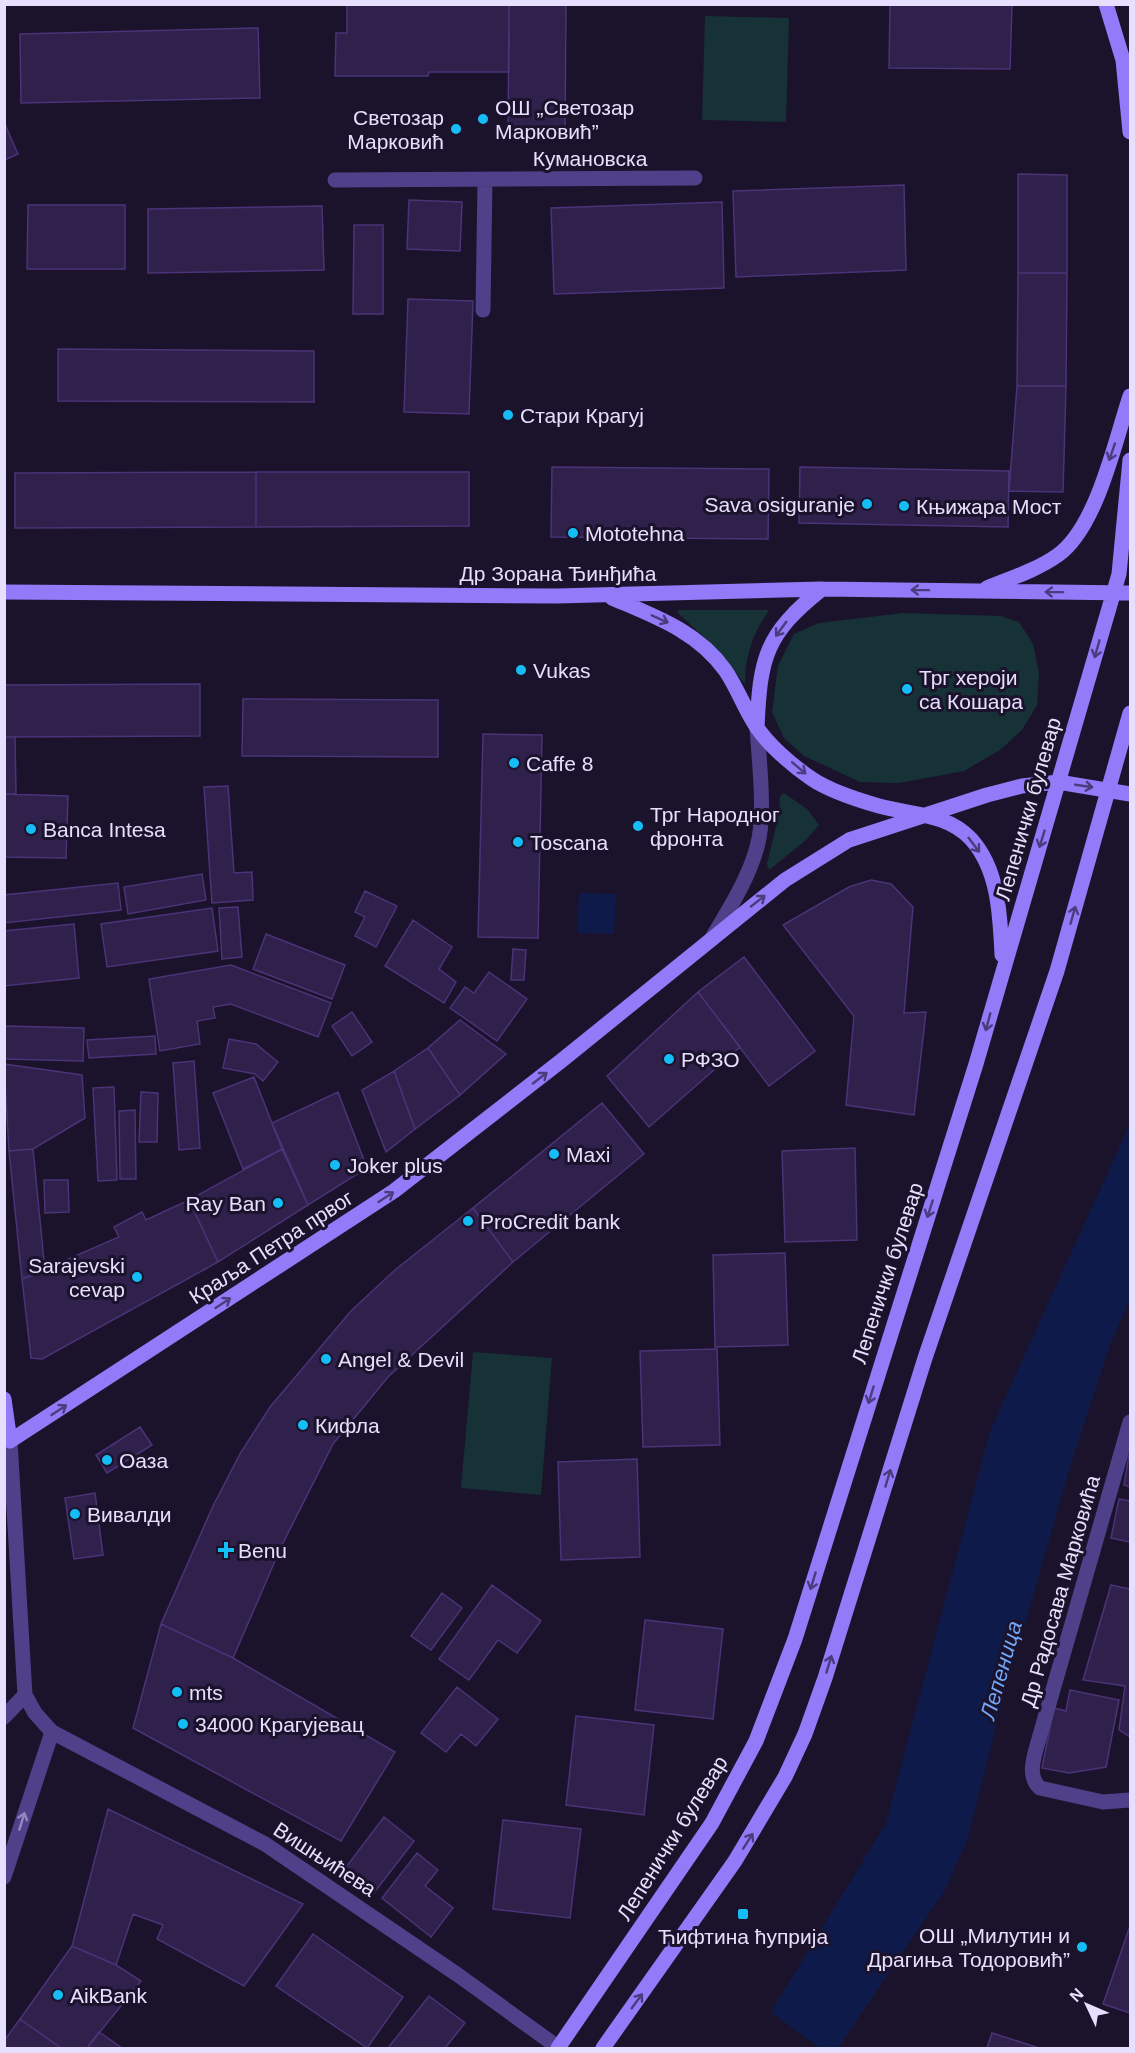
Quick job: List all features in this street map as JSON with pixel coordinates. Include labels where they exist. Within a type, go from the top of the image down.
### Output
[{"type":"main road","points":[[1106,4],[1122,60],[1131,132]]},
{"type":"main road","points":[[979,591],[1041,566],[1060,554],[1078,536],[1097,497],[1131,396]]},
{"type":"main road","name":"Лепенички булевар","points":[[559,2048],[712,1823],[771,1705],[795,1639],[976,1064],[1119,574],[1131,460]]},
{"type":"main road","points":[[757,728],[760,674],[772,641],[796,609],[822,589]]},
{"type":"main road","name":"Др Зорана Ђинђића","points":[[4,592],[606,595],[822,589],[1131,593]]},
{"type":"main road","points":[[606,595],[667,621],[699,643],[724,670],[757,728],[813,780],[879,806],[946,820],[964,832],[982,855],[999,904],[1003,966]]},
{"type":"main road","points":[[603,2049],[735,1861],[785,1778],[805,1734],[825,1678],[925,1358],[1057,971],[1131,713]]},
{"type":"main road","points":[[712,938],[785,880],[849,840],[996,792],[1022,786],[1058,782],[1131,794]]},
{"type":"main road","name":"Краља Петра првог","points":[[7,1442],[394,1191],[561,1061],[712,938]]},
{"type":"main road","points":[[4,1399],[7,1442]]},
{"type":"street","name":"Кумановска","points":[[335,180],[695,178]]},
{"type":"street","points":[[483,310],[485,180]]},
{"type":"street","points":[[712,938],[738,894],[758,846],[761,789],[757,728]]},
{"type":"street","name":"Др Радосава Марковића","points":[[1131,1422],[1043,1724],[1032,1773],[1034,1783],[1040,1788],[1103,1802],[1131,1800]]},
{"type":"street","points":[[4,1877],[52,1732],[35,1713],[25,1695],[20,1589],[7,1442]]},
{"type":"street","points":[[4,1573],[20,1589]]},
{"type":"street","points":[[4,1717],[25,1695]]},
{"type":"street","name":"Вишњићева","points":[[52,1732],[265,1844],[458,1975],[559,2048]]},
{"type":"green space","points":[[705,16],[789,18],[786,122],[702,120]]},
{"type":"green space","points":[[678,610],[769,610],[751,645],[746,664],[745,684],[719,651],[678,613]]},
{"type":"green space","name":"Трг хероји са Кошара","points":[[903,613],[1001,616],[1019,622],[1033,644],[1039,673],[1037,705],[1022,730],[1000,750],[964,771],[899,783],[860,782],[804,756],[784,738],[772,712],[778,666],[794,634],[819,623]]},
{"type":"green space","points":[[784,793],[807,809],[819,825],[806,840],[769,870],[767,864],[779,814],[780,797]]},
{"type":"green space","points":[[473,1352],[552,1358],[541,1495],[461,1488]]},
{"type":"water","points":[[579,893],[616,894],[614,934],[577,933]]},
{"type":"water","name":"Лепеница","points":[[1130,1124],[1130,1299],[1110,1345],[1070,1467],[1000,1711],[968,1838],[945,1890],[838,2048],[820,2048],[771,2012],[886,1823],[990,1431]]},
{"type":"building","points":[[347,4],[509,4],[509,72],[429,72],[428,76],[335,76],[336,33],[347,33]]},
{"type":"building","points":[[509,4],[566,4],[565,137],[508,136]]},
{"type":"building","points":[[890,4],[1012,4],[1010,69],[889,68]]},
{"type":"building","points":[[258,28],[260,98],[21,103],[20,34]]},
{"type":"building","points":[[4,122],[18,154],[4,160]]},
{"type":"building","points":[[1018,174],[1067,175],[1067,273],[1018,273]]},
{"type":"building","points":[[904,185],[906,270],[736,277],[733,191]]},
{"type":"building","points":[[409,200],[462,202],[460,251],[407,249]]},
{"type":"building","points":[[722,202],[724,288],[554,294],[551,208]]},
{"type":"building","points":[[28,205],[125,205],[125,269],[27,269]]},
{"type":"building","points":[[322,206],[324,270],[148,273],[148,209]]},
{"type":"building","points":[[354,225],[383,225],[383,314],[353,314]]},
{"type":"building","points":[[1018,273],[1067,273],[1066,386],[1017,386]]},
{"type":"building","points":[[408,299],[473,301],[469,414],[404,412]]},
{"type":"building","points":[[58,349],[314,351],[314,402],[58,401]]},
{"type":"building","points":[[1017,386],[1066,386],[1063,492],[1009,491]]},
{"type":"building","points":[[552,467],[769,469],[768,539],[551,537]]},
{"type":"building","points":[[800,467],[1009,471],[1008,527],[799,523]]},
{"type":"building","points":[[256,472],[256,527],[15,528],[15,473]]},
{"type":"building","points":[[256,472],[469,472],[469,526],[256,527]]},
{"type":"building","points":[[200,684],[200,736],[4,737],[4,685]]},
{"type":"building","points":[[243,699],[438,700],[438,757],[242,756]]},
{"type":"building","points":[[483,734],[542,735],[538,938],[478,937]]},
{"type":"building","points":[[4,737],[15,737],[16,794],[4,794]]},
{"type":"building","points":[[228,786],[234,873],[252,872],[253,900],[212,903],[204,787]]},
{"type":"building","points":[[4,794],[68,796],[66,858],[4,857]]},
{"type":"building","points":[[202,874],[206,900],[128,914],[124,887]]},
{"type":"building","points":[[871,880],[891,884],[913,907],[904,1013],[926,1012],[914,1115],[846,1105],[854,1016],[783,925],[849,887]]},
{"type":"building","points":[[118,883],[121,910],[4,923],[4,895]]},
{"type":"building","points":[[365,891],[397,906],[376,947],[355,936],[365,917],[355,912]]},
{"type":"building","points":[[238,907],[242,957],[222,959],[219,908]]},
{"type":"building","points":[[212,908],[218,951],[107,967],[101,924]]},
{"type":"building","points":[[413,920],[452,947],[439,969],[456,982],[444,1003],[385,966]]},
{"type":"building","points":[[74,924],[79,978],[4,986],[4,931]]},
{"type":"building","points":[[266,934],[345,965],[332,999],[253,969]]},
{"type":"building","points":[[513,949],[526,950],[524,980],[511,980]]},
{"type":"building","points":[[744,957],[815,1051],[769,1086],[698,992]]},
{"type":"building","points":[[231,965],[331,1003],[318,1037],[231,1004],[213,1007],[215,1018],[197,1021],[200,1044],[160,1051],[149,979]]},
{"type":"building","points":[[489,972],[527,999],[497,1041],[450,1008],[465,987],[474,993]]},
{"type":"building","points":[[698,992],[740,1047],[649,1127],[607,1076]]},
{"type":"building","points":[[352,1012],[372,1042],[352,1056],[332,1026]]},
{"type":"building","points":[[460,1020],[506,1054],[460,1095],[428,1048]]},
{"type":"building","points":[[4,1026],[84,1028],[83,1061],[4,1059]]},
{"type":"building","points":[[155,1036],[156,1054],[89,1058],[87,1040]]},
{"type":"building","points":[[229,1039],[256,1044],[278,1062],[263,1081],[255,1074],[223,1068]]},
{"type":"building","points":[[428,1048],[460,1095],[415,1129],[394,1071]]},
{"type":"building","points":[[194,1061],[200,1148],[179,1150],[173,1063]]},
{"type":"building","points":[[4,1064],[82,1075],[85,1118],[33,1149],[9,1151]]},
{"type":"building","points":[[394,1071],[415,1129],[386,1152],[362,1090]]},
{"type":"building","points":[[254,1077],[282,1149],[243,1169],[213,1093]]},
{"type":"building","points":[[114,1087],[117,1180],[98,1181],[93,1088]]},
{"type":"building","points":[[141,1092],[158,1093],[157,1142],[139,1142]]},
{"type":"building","points":[[338,1092],[367,1168],[308,1205],[272,1123]]},
{"type":"building","points":[[602,1103],[644,1154],[513,1262],[473,1208]]},
{"type":"building","points":[[135,1110],[136,1179],[120,1179],[119,1111]]},
{"type":"building","points":[[855,1148],[857,1240],[785,1242],[782,1151]]},
{"type":"building","points":[[33,1149],[45,1271],[22,1279],[9,1151]]},
{"type":"building","points":[[282,1149],[308,1205],[218,1262],[189,1200]]},
{"type":"building","points":[[44,1180],[68,1180],[69,1212],[45,1213]]},
{"type":"building","points":[[189,1200],[218,1262],[42,1359],[31,1358],[22,1279],[119,1237],[114,1227],[142,1212],[146,1220]]},
{"type":"building","name":"Кифла","points":[[473,1208],[513,1262],[388,1377],[333,1444],[282,1545],[233,1658],[161,1624],[213,1506],[240,1454],[270,1407],[351,1311],[395,1270]]},
{"type":"building","points":[[785,1253],[788,1345],[715,1347],[713,1255]]},
{"type":"building","points":[[717,1349],[720,1445],[643,1447],[640,1351]]},
{"type":"building","points":[[140,1427],[152,1445],[107,1473],[96,1455]]},
{"type":"building","points":[[1130,1449],[1130,1487],[1124,1485]]},
{"type":"building","points":[[637,1459],[640,1557],[561,1560],[558,1462]]},
{"type":"building","points":[[95,1493],[103,1555],[74,1559],[65,1498]]},
{"type":"building","points":[[1119,1499],[1130,1501],[1130,1542],[1111,1538]]},
{"type":"building","points":[[492,1585],[541,1621],[517,1653],[498,1640],[469,1680],[439,1659]]},
{"type":"building","points":[[1111,1585],[1130,1589],[1130,1737],[1119,1730],[1125,1686],[1083,1680]]},
{"type":"building","points":[[442,1593],[462,1608],[431,1650],[411,1636]]},
{"type":"building","points":[[645,1620],[723,1629],[713,1719],[635,1710]]},
{"type":"building","points":[[161,1624],[233,1658],[395,1752],[341,1841],[133,1728]]},
{"type":"building","points":[[457,1687],[498,1719],[476,1746],[461,1734],[446,1752],[421,1733]]},
{"type":"building","points":[[1070,1690],[1119,1700],[1106,1767],[1069,1773],[1042,1768],[1054,1708],[1066,1711]]},
{"type":"building","points":[[576,1716],[654,1725],[644,1815],[566,1805]]},
{"type":"building","points":[[108,1809],[303,1904],[244,1986],[157,1939],[163,1925],[133,1914],[116,1965],[72,1946]]},
{"type":"building","points":[[384,1817],[414,1841],[373,1894],[343,1871]]},
{"type":"building","points":[[503,1820],[581,1829],[570,1918],[493,1909]]},
{"type":"building","points":[[417,1853],[438,1870],[425,1886],[453,1908],[431,1937],[382,1898]]},
{"type":"building","points":[[1130,1926],[1130,2013],[1103,2004]]},
{"type":"building","points":[[313,1934],[403,1997],[367,2048],[276,1986]]},
{"type":"building","points":[[72,1946],[116,1965],[141,1981],[87,2048],[61,2048],[20,2019]]},
{"type":"building","points":[[429,1996],[465,2023],[445,2048],[388,2048]]},
{"type":"building","points":[[20,2019],[61,2048],[4,2048],[4,2041]]},
{"type":"building","points":[[99,2032],[122,2048],[87,2048]]},
{"type":"building","points":[[992,2033],[1039,2048],[987,2048]]},
{"type":"place","name":"ОШ „Светозар Марковић”","points":[[483,119]]},
{"type":"place","name":"Светозар Марковић","points":[[456,129]]},
{"type":"place","name":"Стари Крагуј","points":[[508,415]]},
{"type":"place","name":"Sava osiguranje","points":[[867,504]]},
{"type":"place","name":"Књижара Мост","points":[[904,506]]},
{"type":"place","name":"Mototehna","points":[[573,533]]},
{"type":"place","name":"Vukas","points":[[521,670]]},
{"type":"place","name":"Трг хероји са Кошара","points":[[907,689]]},
{"type":"place","name":"Caffe 8","points":[[514,763]]},
{"type":"place","name":"Трг Народног фронта","points":[[638,826]]},
{"type":"place","name":"Banca Intesa","points":[[31,829]]},
{"type":"place","name":"Toscana","points":[[518,842]]},
{"type":"place","name":"РФЗО","points":[[669,1059]]},
{"type":"place","name":"Maxi","points":[[554,1154]]},
{"type":"place","name":"Joker plus","points":[[335,1165]]},
{"type":"place","name":"Ray Ban","points":[[278,1203]]},
{"type":"place","name":"ProCredit bank","points":[[468,1221]]},
{"type":"place","name":"Sarajevski cevap","points":[[137,1277]]},
{"type":"place","name":"Angel & Devil","points":[[326,1359]]},
{"type":"place","name":"Кифла","points":[[303,1425]]},
{"type":"place","name":"Оаза","points":[[107,1460]]},
{"type":"place","name":"Вивалди","points":[[75,1514]]},
{"type":"place","name":"Benu","points":[[226,1550]]},
{"type":"place","name":"mts","points":[[177,1692]]},
{"type":"place","name":"34000 Крагујевац","points":[[183,1724]]},
{"type":"place","name":"Ћифтина ћуприја","points":[[743,1914]]},
{"type":"place","name":"ОШ „Милутин и Драгиња Тодоровић”","points":[[1082,1947]]},
{"type":"place","name":"AikBank","points":[[58,1995]]}]
